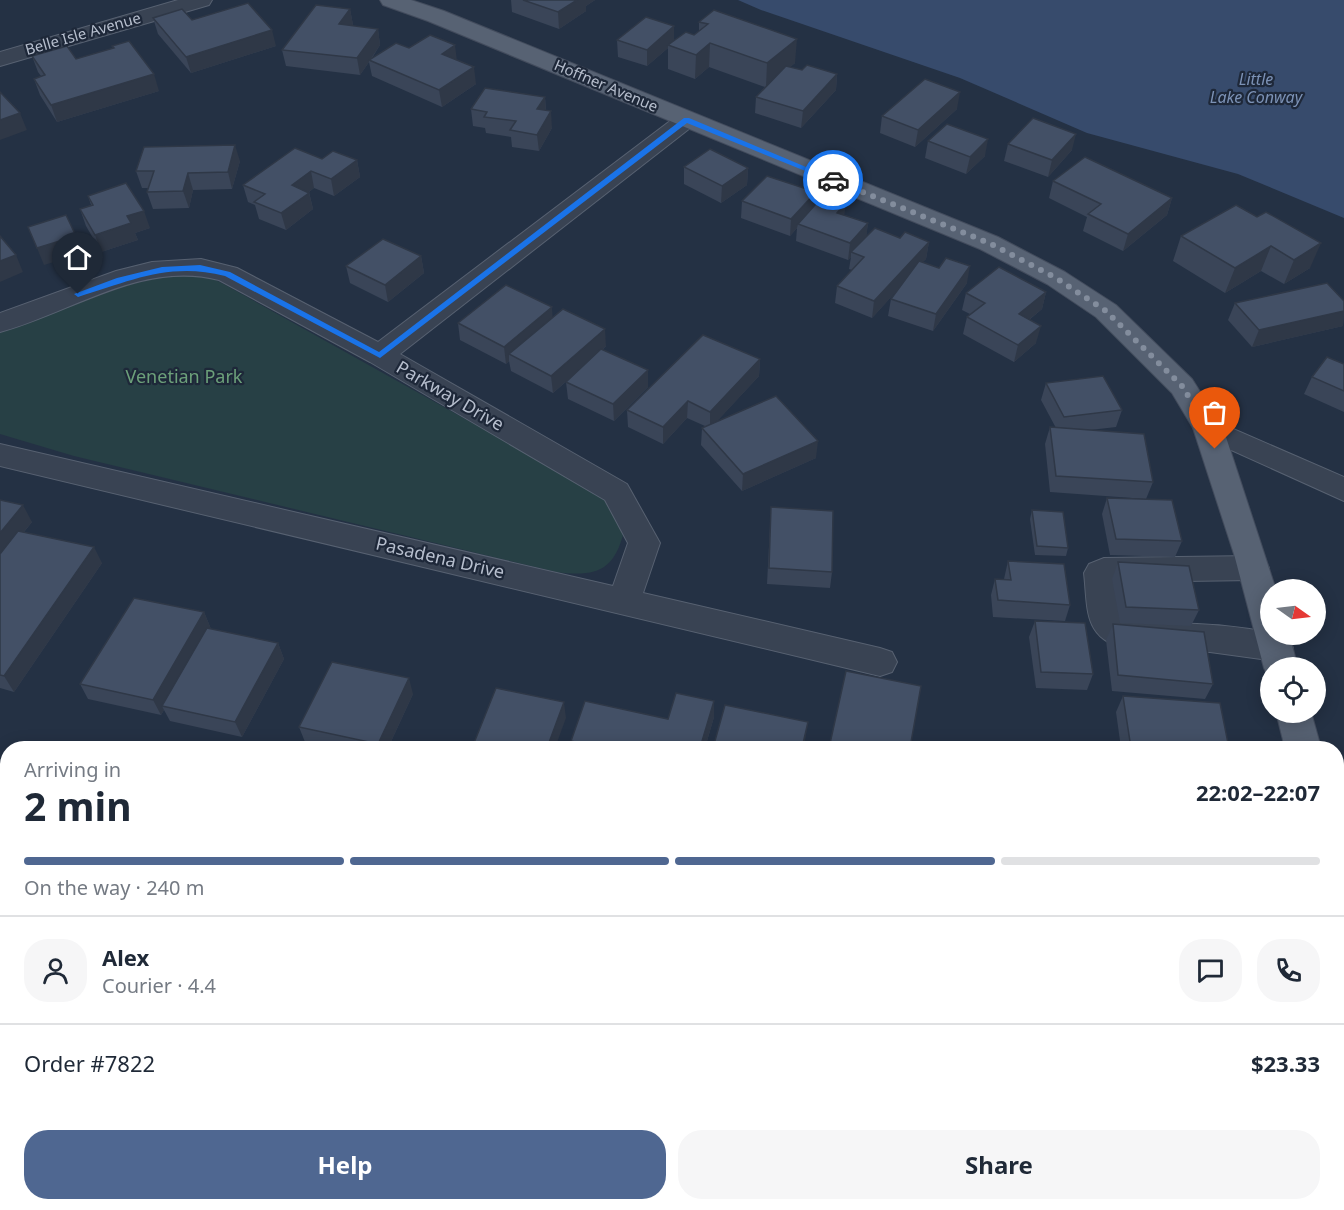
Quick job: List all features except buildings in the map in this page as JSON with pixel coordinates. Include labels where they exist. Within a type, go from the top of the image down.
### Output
[{"type":"main road","name":"Hoffner Avenue","points":[[391,0],[436,16],[989,243],[1056,278],[1106,311],[1182,386],[1208,428],[1260,592]]},
{"type":"main road","points":[[1296,723],[1301,741]]},
{"type":"street","name":"Belle Isle Avenue","points":[[0,58],[201,0]]},
{"type":"street","points":[[380,356],[686,120]]},
{"type":"street","name":"Parkway Drive","points":[[0,323],[117,280],[162,270],[200,267],[228,274],[380,356],[616,492],[644,543],[624,602]]},
{"type":"street","points":[[1208,428],[1344,490]]},
{"type":"street","name":"Pasadena Drive","points":[[0,455],[880,662]]},
{"type":"street","points":[[1253,568],[1104,570],[1100,573],[1107,624],[1113,630],[1132,636],[1260,644]]},
{"type":"green space","name":"Venetian Park","points":[[184,272],[212,278],[229,287],[594,491],[606,500],[624,531],[615,555],[601,569],[592,572],[556,572],[74,456],[0,434],[0,331],[128,285]]},
{"type":"water","name":"Little Lake Conway","points":[[738,0],[1344,0],[1344,218],[1238,174],[1087,133],[960,78],[761,10]]},
{"type":"way so far","points":[[833,180],[989,243],[1056,278],[1106,311],[1182,386],[1208,428],[1215,449]]},
{"type":"route","points":[[78,294],[117,280],[162,270],[200,267],[228,274],[380,356],[686,120],[833,180]]}]
